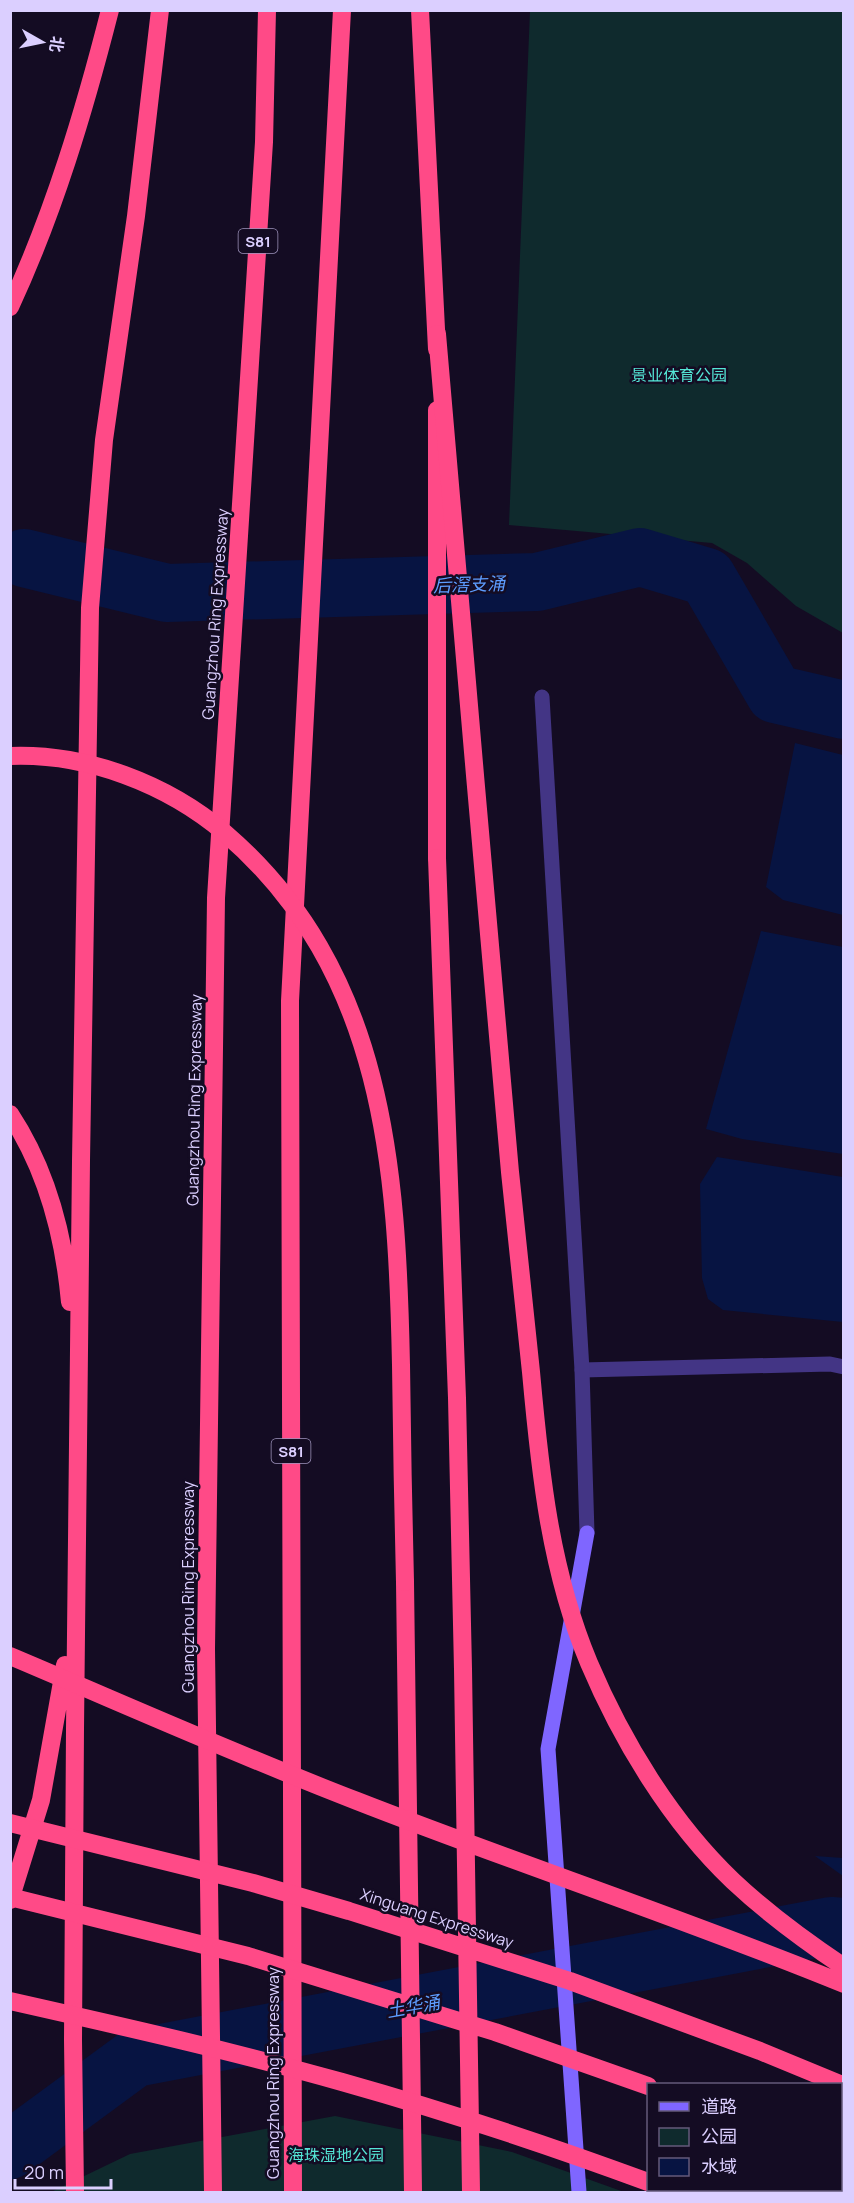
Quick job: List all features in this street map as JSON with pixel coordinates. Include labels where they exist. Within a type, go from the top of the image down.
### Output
[{"type":"highway","points":[[10,308],[40,239],[62,176],[88,93],[110,10]]},
{"type":"highway","points":[[75,2193],[73,2028],[77,1523],[90,608],[104,440],[138,205],[160,10]]},
{"type":"highway","name":"Guangzhou Ring Expressway","points":[[213,2193],[206,1649],[216,910],[264,142],[267,10]]},
{"type":"highway","name":"Guangzhou Ring Expressway","points":[[293,2193],[290,1001],[342,10]]},
{"type":"highway","points":[[420,10],[436,334],[515,1217],[542,1483],[558,1571],[571,1617],[607,1703],[633,1751],[657,1788],[713,1860],[733,1881],[781,1922],[843,1967]]},
{"type":"highway","points":[[436,334],[437,858],[457,1398],[464,1670],[471,2193]]},
{"type":"highway","points":[[10,756],[66,760],[102,768],[138,780],[176,798],[208,819],[249,854],[282,891],[326,957],[346,998],[364,1044],[384,1134],[397,1237],[405,1582],[413,2193]]},
{"type":"highway","points":[[10,1114],[37,1163],[57,1223],[64,1256],[75,1372],[77,1523],[66,1659],[58,1713],[40,1800],[10,1899],[248,1956],[495,2032],[647,2086]]},
{"type":"highway","points":[[10,1656],[287,1774],[702,1928],[843,1984]]},
{"type":"highway","name":"Xinguang Expressway","points":[[10,1823],[253,1883],[349,1911],[570,1981],[760,2051],[836,2083]]},
{"type":"highway","points":[[10,2001],[168,2037],[342,2082],[430,2108],[647,2182]]},
{"type":"street","points":[[542,697],[582,1370],[587,1533],[548,1749],[579,2193]]},
{"type":"street","points":[[582,1370],[830,1364],[843,1367]]},
{"type":"green space","name":"景业体育公园","points":[[530,11],[843,11],[843,633],[796,606],[747,563],[712,543],[509,525]]},
{"type":"green space","name":"海珠湿地公园","points":[[335,2116],[512,2152],[624,2192],[51,2192],[130,2154]]},
{"type":"water","points":[[795,743],[843,755],[843,915],[783,900],[766,887]]},
{"type":"water","points":[[761,931],[843,947],[843,1154],[742,1139],[706,1129]]},
{"type":"water","points":[[717,1157],[843,1177],[843,1322],[723,1310],[708,1299],[702,1278],[700,1184]]},
{"type":"water","points":[[815,1856],[843,1858],[843,1876]]},
{"type":"waterway","name":"后滘支涌","points":[[24,558],[167,593],[537,582],[640,557],[707,577],[775,694],[844,710]]},
{"type":"waterway","name":"土华涌","points":[[10,2150],[135,2058],[831,1926],[844,1927]]}]
